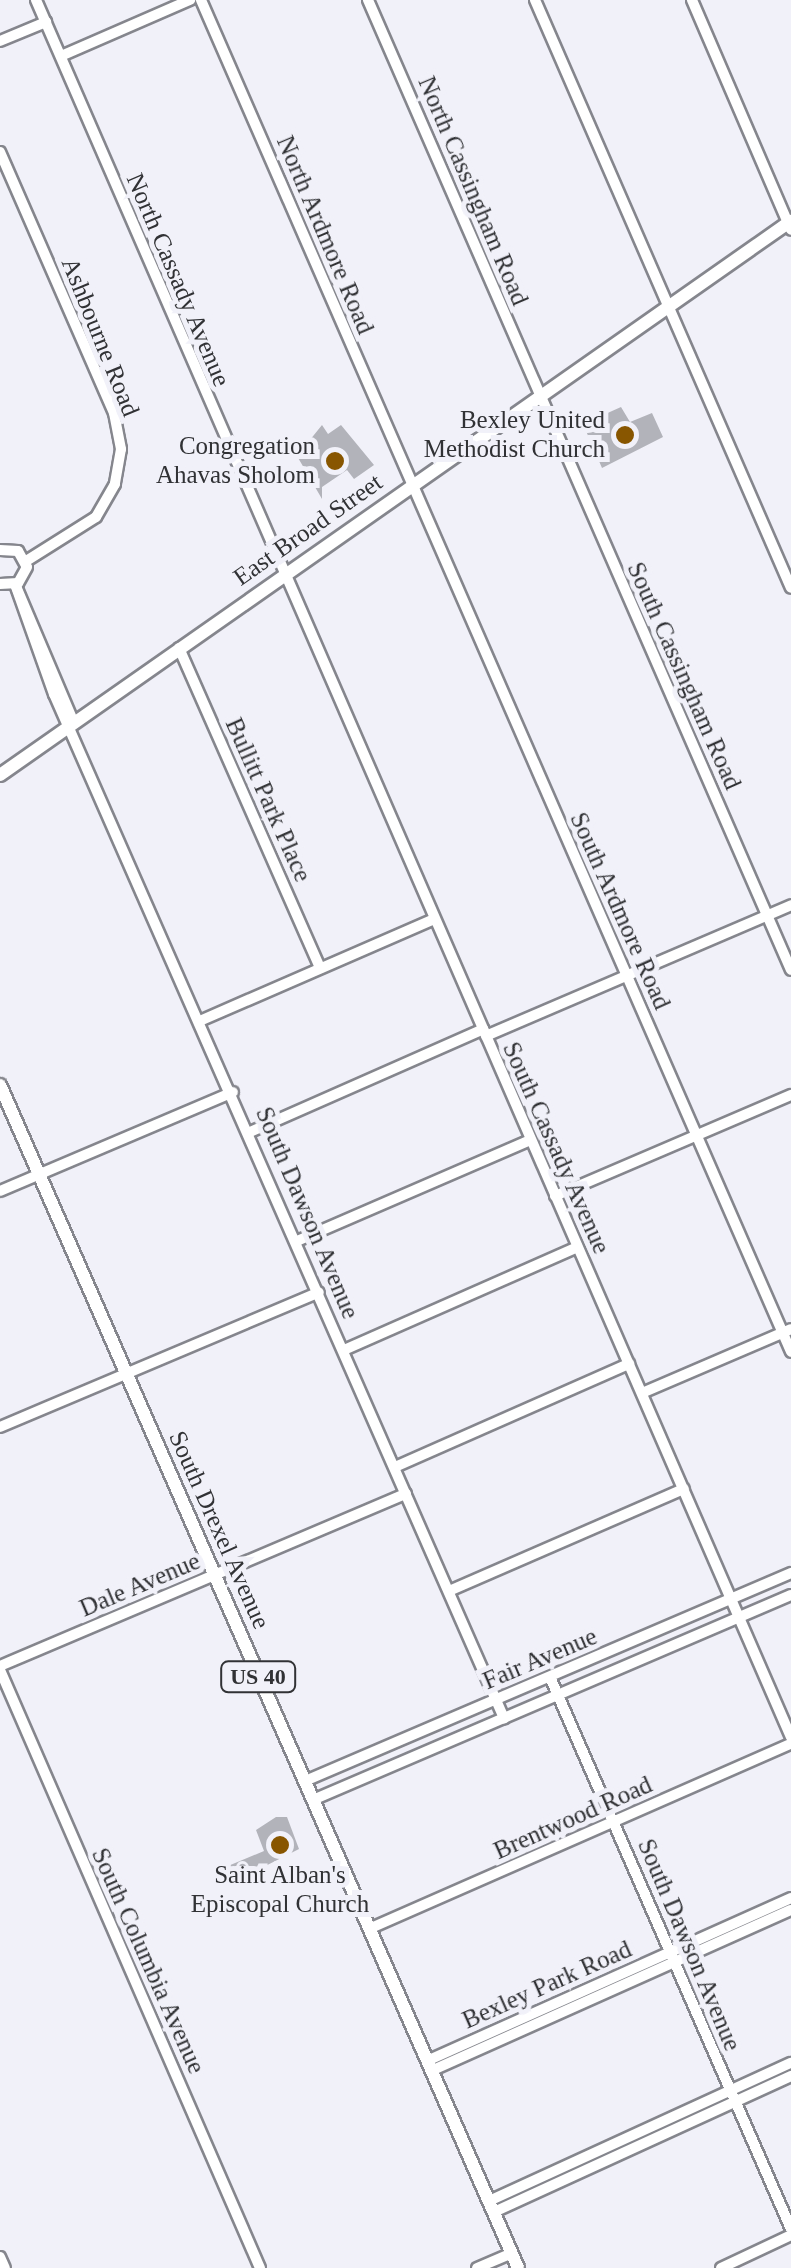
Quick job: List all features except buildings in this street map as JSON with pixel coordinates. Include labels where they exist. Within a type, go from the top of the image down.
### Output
[{"type":"main road","name":"East Broad Street","points":[[0,775],[790,225]]},
{"type":"main road","name":"South Drexel Avenue","points":[[0,1085],[518,2268]]},
{"type":"street","name":"North Cassady Avenue","points":[[36,0],[284,575]]},
{"type":"street","points":[[60,56],[190,0]]},
{"type":"street","name":"North Ardmore Road","points":[[202,0],[412,486]]},
{"type":"street","name":"North Cassingham Road","points":[[368,0],[540,397]]},
{"type":"street","points":[[535,0],[791,588]]},
{"type":"street","points":[[692,0],[790,225]]},
{"type":"street","points":[[0,41],[46,22]]},
{"type":"street","name":"Ashbourne Road","points":[[0,152],[114,413],[120,450],[115,484],[96,517],[26,561]]},
{"type":"street","name":"South Cassingham Road","points":[[540,397],[791,970]]},
{"type":"street","name":"South Ardmore Road","points":[[412,486],[696,1135],[787,1331],[791,1352]]},
{"type":"street","points":[[0,550],[18,551],[26,561],[15,584],[0,584]]},
{"type":"street","name":"South Cassady Avenue","points":[[284,575],[791,1740]]},
{"type":"street","name":"South Dawson Avenue","points":[[15,584],[66,689],[73,724],[504,1718]]},
{"type":"street","name":"Bullitt Park Place","points":[[180,648],[320,968]]},
{"type":"street","points":[[250,1132],[791,905]]},
{"type":"street","points":[[202,1020],[434,918]]},
{"type":"street","points":[[0,1191],[233,1092]]},
{"type":"street","points":[[555,1196],[791,1094]]},
{"type":"street","points":[[297,1241],[530,1140]]},
{"type":"street","points":[[344,1350],[577,1247]]},
{"type":"street","points":[[0,1427],[319,1292]]},
{"type":"street","points":[[642,1393],[787,1331]]},
{"type":"street","points":[[395,1468],[629,1364]]},
{"type":"street","points":[[449,1592],[684,1489]]},
{"type":"street","name":"Dale Avenue","points":[[0,1668],[406,1494]]},
{"type":"street","name":"Fair Avenue","points":[[305,1781],[791,1573]]},
{"type":"street","name":"Fair Avenue","points":[[315,1799],[791,1595]]},
{"type":"street","name":"South Columbia Avenue","points":[[0,1668],[260,2268]]},
{"type":"street","name":"South Dawson Avenue","points":[[550,1676],[791,2232]]},
{"type":"street","name":"Brentwood Road","points":[[371,1928],[791,1740]]},
{"type":"street","name":"Bexley Park Road","points":[[431,2065],[672,1957],[791,1898]]},
{"type":"street","name":"Bexley Park Road","points":[[672,1957],[791,1910]]},
{"type":"street","points":[[491,2206],[733,2096],[791,2063]]},
{"type":"street","points":[[733,2096],[791,2076]]},
{"type":"street","points":[[720,2268],[791,2232]]},
{"type":"street","points":[[477,2268],[512,2253]]},
{"type":"street","points":[[0,2257],[5,2268]]},
{"type":"place","name":"Bexley United Methodist Church","points":[[625,435]]},
{"type":"place","name":"Congregation Ahavas Sholom","points":[[335,461]]},
{"type":"place","name":"Saint Alban's Episcopal Church","points":[[280,1845]]}]
